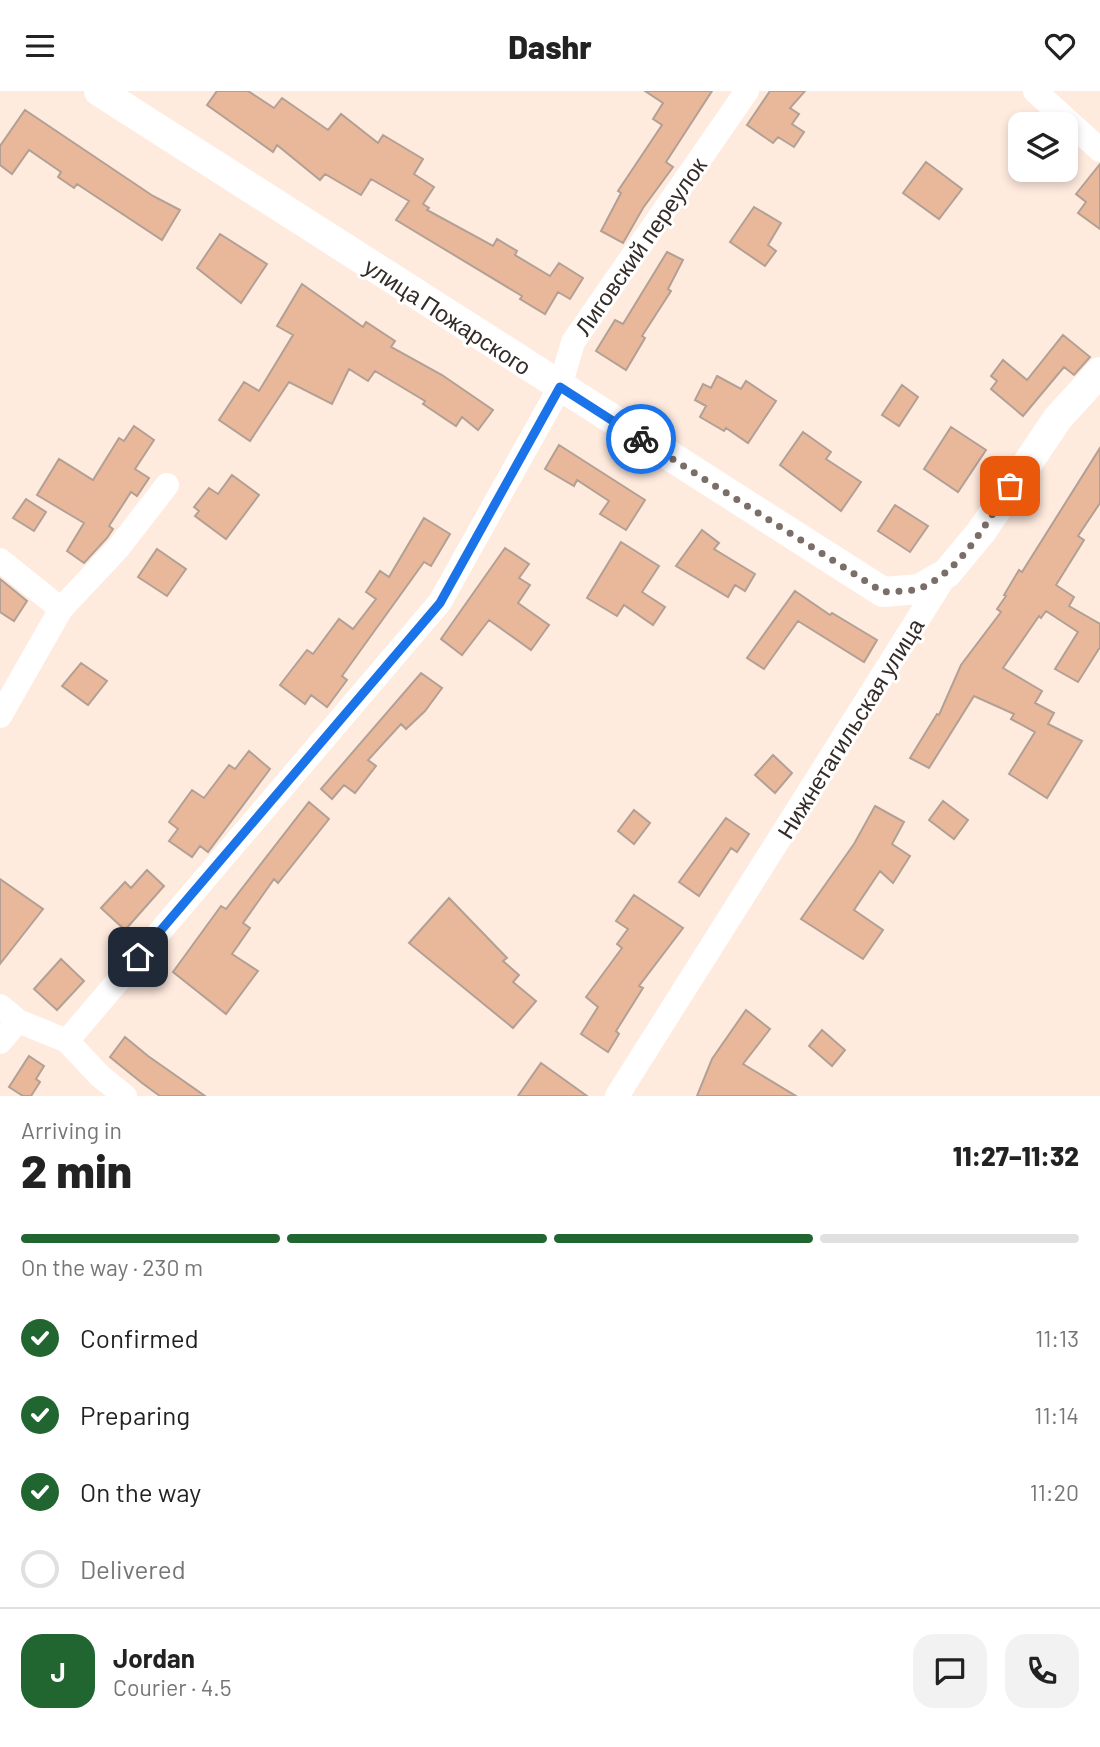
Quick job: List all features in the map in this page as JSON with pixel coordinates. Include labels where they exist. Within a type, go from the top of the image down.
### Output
[{"type":"street","name":"улица Пожарского","points":[[99,91],[883,592],[919,589],[947,573]]},
{"type":"street","name":"Лиговский переулок","points":[[68,1041],[440,603],[560,387],[573,342],[747,91]]},
{"type":"street","points":[[1035,91],[1100,150]]},
{"type":"street","name":"Нижнетагильская улица","points":[[617,1096],[947,573],[981,532],[1058,418],[1100,372]]},
{"type":"street","points":[[0,716],[61,609],[120,547],[167,485]]},
{"type":"street","points":[[0,561],[61,609]]},
{"type":"street","points":[[0,1042],[9,1013],[68,1041],[100,1076],[125,1096]]},
{"type":"building","points":[[217,91],[248,91],[274,108],[282,98],[328,130],[341,114],[378,143],[383,135],[423,159],[414,174],[434,187],[423,204],[429,208],[427,210],[493,246],[497,239],[517,251],[515,255],[550,276],[559,263],[583,278],[570,299],[558,292],[545,314],[520,299],[522,296],[396,220],[409,201],[371,179],[361,195],[325,174],[320,180],[277,145],[273,152],[207,105]]},
{"type":"building","points":[[645,91],[712,91],[666,162],[673,167],[643,208],[623,243],[601,231],[621,193],[618,191],[662,125],[653,119],[663,103]]},
{"type":"building","points":[[770,91],[805,91],[790,108],[799,114],[792,124],[804,132],[794,147],[778,137],[773,143],[747,125]]},
{"type":"building","points":[[25,110],[153,196],[180,210],[162,240],[77,184],[74,188],[58,177],[61,172],[29,150],[12,174],[0,165],[0,146]]},
{"type":"building","points":[[926,162],[962,189],[939,219],[903,193]]},
{"type":"building","points":[[1100,164],[1100,229],[1078,213],[1086,202],[1076,194]]},
{"type":"building","points":[[754,207],[781,223],[768,245],[776,251],[765,266],[730,242]]},
{"type":"building","points":[[220,234],[267,264],[241,303],[197,268]]},
{"type":"building","points":[[667,252],[683,260],[668,289],[671,291],[642,336],[645,338],[626,370],[596,351],[615,320],[623,324]]},
{"type":"building","points":[[302,284],[363,327],[366,322],[395,341],[391,347],[442,375],[493,410],[478,430],[462,417],[456,426],[423,404],[425,401],[375,371],[368,381],[349,369],[332,404],[289,382],[250,441],[219,420],[244,382],[259,391],[293,335],[277,326]]},
{"type":"building","points":[[1063,335],[1090,357],[1074,375],[1064,367],[1023,416],[991,389],[997,381],[991,376],[1003,360],[1027,380]]},
{"type":"building","points":[[717,376],[741,389],[746,381],[776,401],[748,443],[726,428],[724,431],[700,417],[706,406],[695,400],[703,384],[711,388]]},
{"type":"building","points":[[902,385],[918,397],[899,426],[882,415]]},
{"type":"building","points":[[134,426],[154,440],[135,469],[149,478],[137,496],[131,492],[109,526],[113,529],[84,563],[67,551],[84,523],[37,495],[59,459],[93,480],[119,438],[124,441]]},
{"type":"building","points":[[951,427],[986,450],[958,492],[924,469]]},
{"type":"building","points":[[803,432],[831,452],[826,459],[861,482],[841,511],[780,465]]},
{"type":"building","points":[[559,445],[645,500],[626,530],[600,514],[609,501],[577,480],[574,486],[545,469]]},
{"type":"building","points":[[1100,448],[1100,503],[1078,536],[1084,540],[1056,585],[1074,597],[1069,606],[1100,624],[1100,647],[1078,682],[1055,669],[1078,632],[1046,611],[1041,618],[1039,616],[1003,668],[1042,691],[1035,703],[1054,713],[1048,724],[1082,741],[1047,798],[1009,774],[1035,732],[1011,719],[1014,714],[974,696],[929,768],[910,758],[937,714],[939,715],[961,665],[1001,612],[997,609],[1019,570],[1022,572]]},
{"type":"building","points":[[232,475],[259,495],[226,539],[195,516],[199,511],[194,507],[209,488],[218,494]]},
{"type":"building","points":[[26,499],[46,512],[34,531],[13,518]]},
{"type":"building","points":[[895,505],[928,526],[910,552],[878,531]]},
{"type":"building","points":[[424,518],[450,534],[431,566],[424,562],[342,676],[347,680],[327,707],[311,695],[305,704],[280,685],[307,650],[313,654],[339,619],[353,629],[376,599],[366,592],[380,571],[389,577]]},
{"type":"building","points":[[702,530],[719,543],[714,549],[755,574],[745,591],[735,585],[728,597],[676,566]]},
{"type":"building","points":[[621,542],[659,566],[642,592],[665,607],[653,625],[624,605],[617,616],[587,598]]},
{"type":"building","points":[[505,548],[529,564],[519,578],[530,585],[518,603],[549,625],[531,650],[489,620],[462,655],[441,639]]},
{"type":"building","points":[[157,549],[186,569],[167,596],[138,577]]},
{"type":"building","points":[[0,579],[27,601],[14,621],[0,612]]},
{"type":"building","points":[[795,591],[830,615],[832,613],[877,640],[864,662],[798,621],[764,669],[747,658]]},
{"type":"building","points":[[81,663],[107,681],[88,705],[62,686]]},
{"type":"building","points":[[421,673],[442,688],[425,711],[406,729],[401,724],[368,760],[376,766],[355,793],[344,785],[332,799],[321,789]]},
{"type":"building","points":[[249,751],[270,769],[208,852],[200,846],[192,857],[169,841],[178,829],[169,822],[192,790],[204,798],[229,765],[235,769]]},
{"type":"building","points":[[773,755],[792,773],[775,793],[755,775]]},
{"type":"building","points":[[943,801],[968,820],[954,839],[929,820]]},
{"type":"building","points":[[309,802],[329,819],[278,883],[274,879],[243,923],[250,928],[232,954],[258,971],[226,1014],[173,972],[221,906],[226,909]]},
{"type":"building","points":[[875,806],[904,822],[892,844],[910,856],[893,883],[880,871],[854,910],[883,930],[863,959],[801,919],[854,844]]},
{"type":"building","points":[[634,810],[650,823],[634,844],[618,831]]},
{"type":"building","points":[[726,818],[749,834],[737,852],[731,848],[699,896],[679,882]]},
{"type":"building","points":[[147,870],[164,886],[125,930],[101,908],[125,882],[131,888]]},
{"type":"building","points":[[0,879],[43,909],[0,964]]},
{"type":"building","points":[[634,895],[683,928],[639,986],[643,988],[616,1031],[619,1034],[608,1052],[581,1034],[598,1007],[586,997],[622,948],[617,944],[628,929],[616,921]]},
{"type":"building","points":[[449,898],[507,958],[503,961],[519,975],[513,982],[536,1001],[513,1028],[409,943]]},
{"type":"building","points":[[61,959],[84,981],[57,1010],[34,989]]},
{"type":"building","points":[[746,1010],[770,1029],[743,1064],[796,1096],[697,1096],[712,1059]]},
{"type":"building","points":[[822,1030],[845,1050],[832,1066],[809,1046]]},
{"type":"building","points":[[125,1037],[205,1096],[160,1096],[142,1083],[110,1057]]},
{"type":"building","points":[[29,1056],[44,1066],[36,1079],[40,1082],[31,1096],[23,1096],[9,1087]]},
{"type":"building","points":[[541,1063],[587,1096],[518,1096]]},
{"type":"way so far","points":[[641,439],[883,592],[919,589],[947,573],[981,532],[1010,486]]},
{"type":"route","points":[[138,957],[440,603],[560,387],[641,439]]}]
